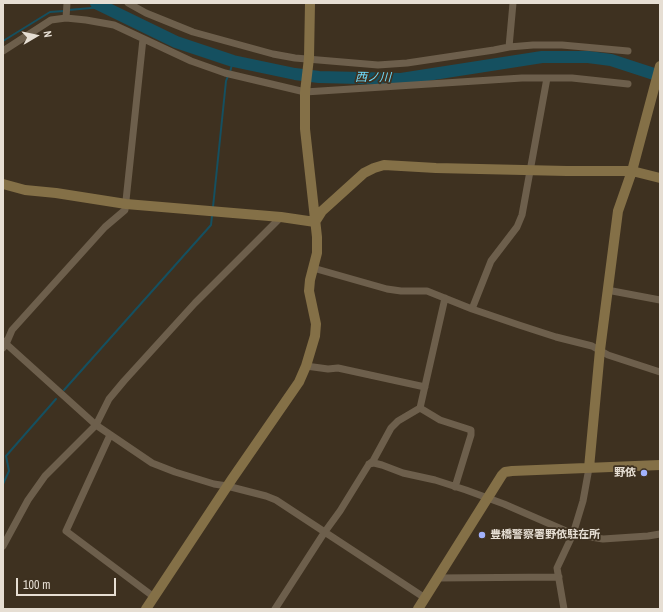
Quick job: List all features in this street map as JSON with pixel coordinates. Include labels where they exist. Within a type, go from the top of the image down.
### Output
[{"type":"street","points":[[66,16],[67,3]]},
{"type":"street","points":[[146,609],[227,486],[299,382],[306,366],[315,336],[316,324],[309,291],[317,253],[317,237],[305,129],[305,92],[309,58],[310,3]]},
{"type":"street","points":[[510,46],[513,3]]},
{"type":"street","points":[[132,4],[146,13],[217,40],[295,58],[378,65],[407,63],[494,50],[510,46],[550,44],[628,51]]},
{"type":"street","points":[[3,51],[51,20],[66,16],[114,25],[191,61],[225,73],[305,92],[522,78],[572,78],[628,84]]},
{"type":"street","points":[[143,39],[125,210],[105,227],[12,330],[4,344],[96,425],[152,463],[214,484],[266,496],[276,500],[425,598]]},
{"type":"street","points":[[564,609],[557,568],[573,534],[583,500],[589,468],[600,350],[618,211],[632,171],[657,87],[660,66]]},
{"type":"street","points":[[472,309],[491,261],[517,227],[522,215],[547,78]]},
{"type":"street","points":[[315,222],[322,211],[359,177],[374,168],[384,165],[436,168],[632,171],[660,178]]},
{"type":"street","points":[[3,184],[25,190],[56,193],[126,204],[281,217],[315,222]]},
{"type":"street","points":[[3,546],[28,500],[45,476],[96,425],[109,399],[124,381],[195,303],[281,217]]},
{"type":"street","points":[[313,268],[387,289],[401,291],[428,291],[472,309],[556,337],[592,346],[608,355],[660,372]]},
{"type":"street","points":[[607,290],[660,300]]},
{"type":"street","points":[[275,609],[324,532],[340,511],[373,461],[391,428],[398,421],[420,408],[446,298]]},
{"type":"street","points":[[306,366],[328,369],[338,368],[425,387]]},
{"type":"street","points":[[420,408],[440,420],[471,430],[455,487]]},
{"type":"street","points":[[110,435],[66,531],[154,597]]},
{"type":"street","points":[[370,464],[374,463],[403,473],[436,480],[488,498],[573,534],[603,539],[660,534]]},
{"type":"street","points":[[418,609],[505,472],[512,470],[660,465]]},
{"type":"street","points":[[438,578],[559,577]]},
{"type":"waterway","name":"西ノ川","points":[[96,3],[176,42],[233,61],[295,74],[319,77],[401,79],[542,57],[588,57],[611,60],[660,76]]},
{"type":"waterway","points":[[68,10],[103,7]]},
{"type":"waterway","points":[[3,41],[50,12],[64,11]]},
{"type":"waterway","points":[[230,72],[233,61]]},
{"type":"waterway","points":[[213,207],[226,81],[228,76]]},
{"type":"waterway","points":[[64,390],[211,225],[212,216]]},
{"type":"waterway","points":[[3,484],[9,471],[6,456],[56,399]]},
{"type":"place","name":"野依","points":[[644,473]]},
{"type":"place","name":"豊橋警察署野依駐在所","points":[[482,535]]}]
